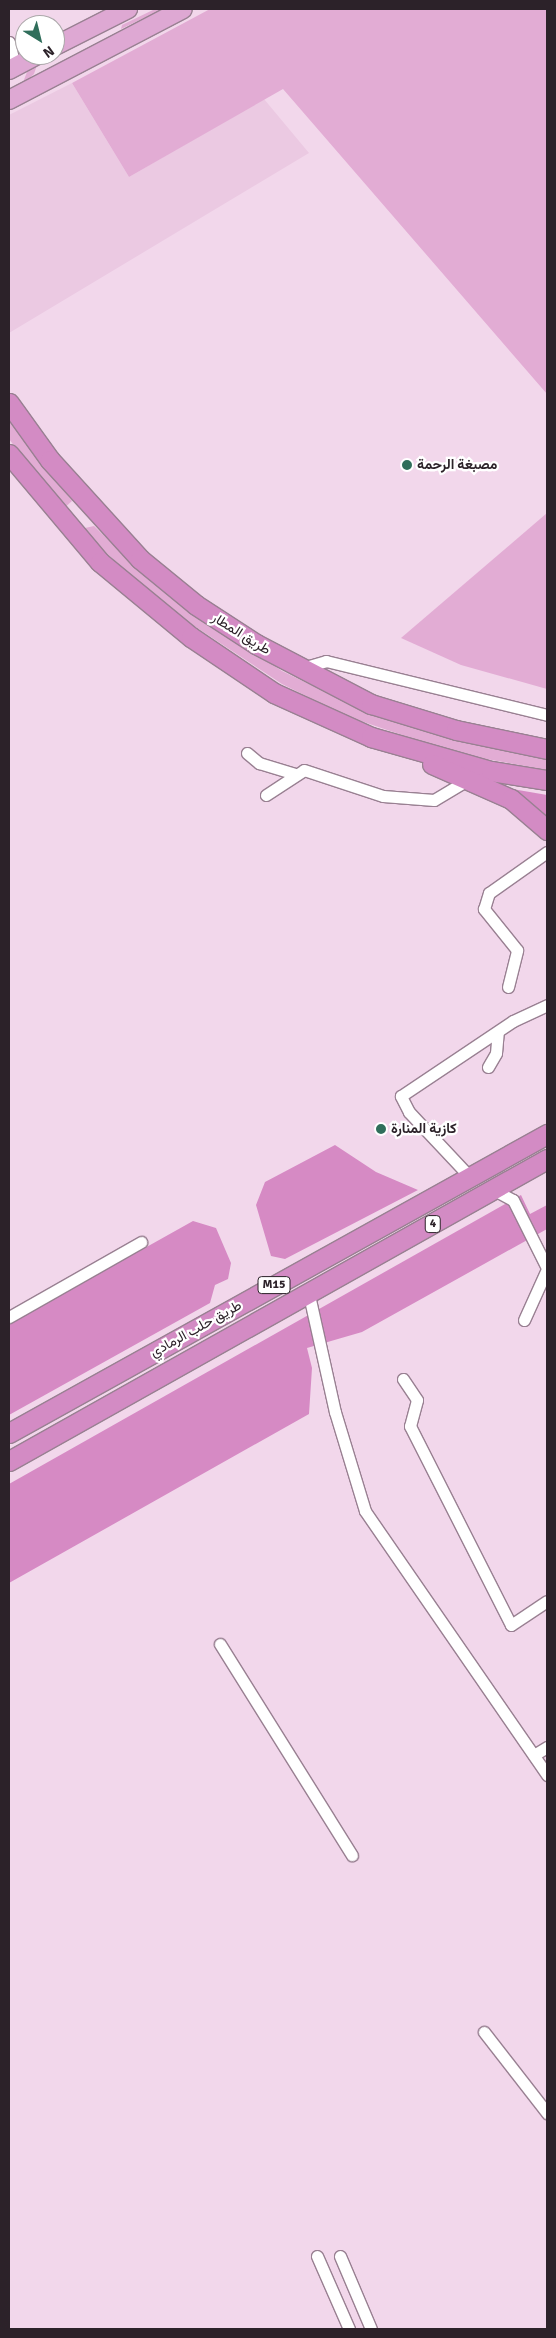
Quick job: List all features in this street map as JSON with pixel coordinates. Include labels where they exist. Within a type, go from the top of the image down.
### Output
[{"type":"highway","name":"طريق المطار","points":[[9,403],[91,509],[140,559],[196,605],[298,669],[371,704],[456,730],[547,749]]},
{"type":"highway","points":[[9,454],[68,528],[100,562],[191,637],[274,693],[511,799],[547,830]]},
{"type":"highway","points":[[68,528],[91,509]]},
{"type":"highway","points":[[371,737],[491,771],[547,780]]},
{"type":"highway","name":"طريق حلب الرمادي","points":[[9,1433],[470,1177],[545,1133]]},
{"type":"highway","name":"4","points":[[314,1292],[547,1159]]},
{"type":"highway","name":"طريق حلب الرمادي","points":[[9,1461],[314,1292]]},
{"type":"main road","points":[[65,41],[128,9]]},
{"type":"main road","points":[[9,100],[121,44],[183,9]]},
{"type":"main road","points":[[103,21],[110,34],[121,44]]},
{"type":"main road","points":[[79,34],[94,58]]},
{"type":"main road","points":[[9,83],[12,68]]},
{"type":"street","points":[[9,42],[12,68]]},
{"type":"street","points":[[298,669],[326,661],[547,715]]},
{"type":"street","points":[[247,752],[259,763],[294,774]]},
{"type":"street","points":[[266,794],[294,774],[304,770],[383,796],[434,800],[467,780]]},
{"type":"street","points":[[508,987],[517,950],[484,908],[489,893],[547,852]]},
{"type":"street","points":[[470,1177],[409,1112],[401,1096],[498,1032],[547,1005]]},
{"type":"street","points":[[488,1067],[496,1053],[498,1032]]},
{"type":"street","points":[[494,1190],[513,1200],[547,1268],[524,1320]]},
{"type":"street","points":[[9,1317],[141,1242]]},
{"type":"street","points":[[314,1292],[335,1412],[365,1511],[547,1775]]},
{"type":"street","points":[[402,1379],[417,1400],[410,1426],[511,1625],[547,1601]]},
{"type":"street","points":[[220,1644],[352,1855]]},
{"type":"street","points":[[534,1755],[547,1747]]},
{"type":"street","points":[[484,2032],[547,2113]]},
{"type":"street","points":[[317,2256],[349,2329]]},
{"type":"street","points":[[340,2256],[371,2329]]},
{"type":"shaded area","points":[[155,9],[163,9],[121,29],[122,25]]},
{"type":"shaded area","points":[[210,9],[547,9],[547,394],[283,89],[129,177],[72,83]]},
{"type":"shaded area","points":[[37,65],[34,74],[22,85],[27,72]]},
{"type":"shaded area","points":[[72,83],[129,177],[264,99],[309,153],[9,333],[9,115]]},
{"type":"shaded area","points":[[9,416],[72,501],[62,510],[9,439]]},
{"type":"shaded area","points":[[547,513],[547,689],[461,665],[401,638]]},
{"type":"shaded area","points":[[94,526],[150,580],[282,671],[344,701],[414,727],[547,759],[547,770],[458,754],[346,716],[282,684],[170,610],[84,533],[85,528]]},
{"type":"shaded area","points":[[501,787],[547,795],[547,823]]},
{"type":"shaded area","points":[[335,1145],[376,1172],[418,1190],[285,1259],[271,1256],[256,1205],[265,1182]]},
{"type":"shaded area","points":[[521,1195],[530,1214],[547,1205],[547,1229],[362,1332],[307,1348],[312,1368],[309,1414],[9,1583],[9,1484]]},
{"type":"shaded area","points":[[193,1221],[216,1228],[231,1263],[228,1279],[215,1285],[210,1303],[9,1415],[9,1324]]},
{"type":"place","name":"مصبغة الرحمة","points":[[407,465]]},
{"type":"place","name":"كازية المنارة","points":[[381,1129]]}]
